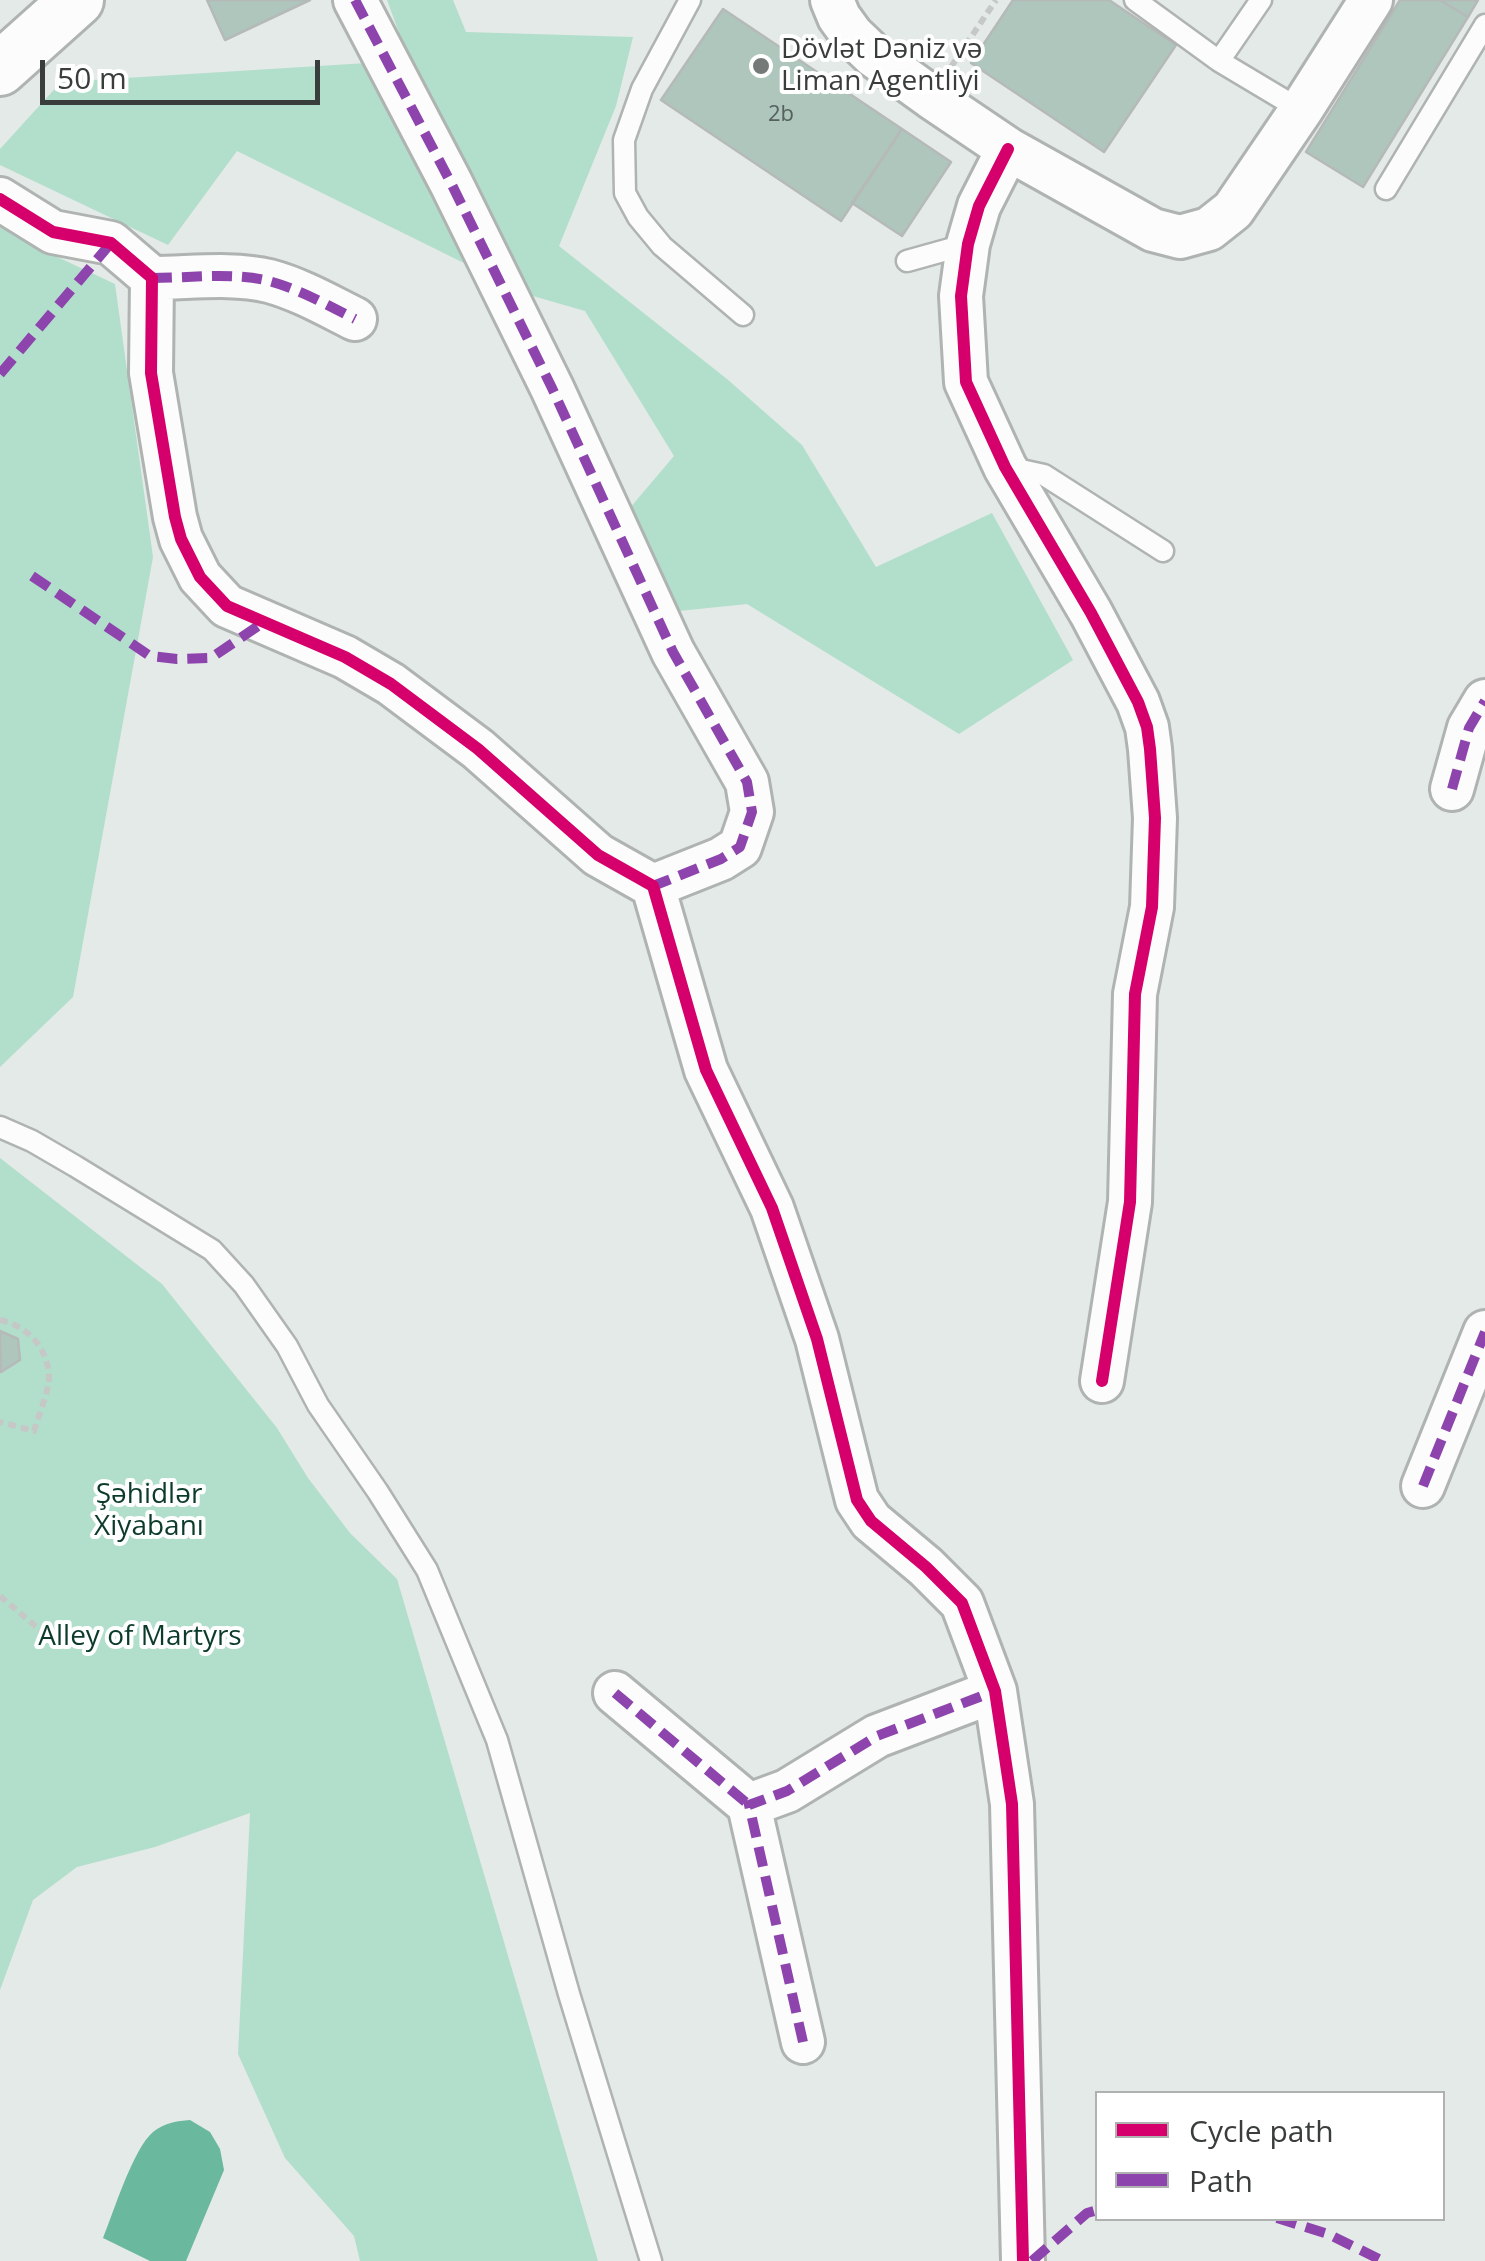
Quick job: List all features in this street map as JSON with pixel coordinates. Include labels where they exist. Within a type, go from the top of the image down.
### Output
[{"type":"street","points":[[0,69],[77,0]]},
{"type":"street","points":[[355,0],[552,388],[672,652],[747,782],[752,812],[740,847],[722,859],[652,886]]},
{"type":"street","points":[[832,0],[852,35],[931,98],[1008,149],[1152,230],[1180,237],[1208,229],[1233,210],[1371,0]]},
{"type":"street","points":[[1008,149],[979,206],[968,244],[960,296],[966,382],[1005,466],[1138,702],[1150,749],[1155,818],[1152,907],[1135,994],[1130,1202],[1102,1381]]},
{"type":"street","points":[[0,199],[52,232],[111,243],[152,278],[267,280],[302,292],[355,319]]},
{"type":"street","points":[[152,278],[151,374],[175,517],[200,578],[227,606],[345,657],[391,684],[478,748],[598,855],[652,886],[706,1070],[772,1208],[817,1339],[857,1500],[871,1521],[962,1603],[995,1690],[1012,1804],[1023,2261]]},
{"type":"street","points":[[1452,789],[1469,728],[1485,701]]},
{"type":"street","points":[[1423,1486],[1485,1332]]},
{"type":"street","points":[[749,1805],[787,1791],[876,1736],[995,1690]]},
{"type":"street","points":[[614,1692],[749,1805],[804,2042]]},
{"type":"lane","points":[[690,0],[642,89],[624,140],[625,193],[638,218],[662,246],[743,314]]},
{"type":"lane","points":[[1135,0],[1219,62],[1301,110]]},
{"type":"lane","points":[[1219,62],[1261,0]]},
{"type":"lane","points":[[1386,190],[1485,25]]},
{"type":"lane","points":[[907,261],[968,244]]},
{"type":"lane","points":[[1005,466],[1044,475],[1163,551]]},
{"type":"lane","points":[[0,1127],[32,1141],[212,1250],[244,1284],[287,1346],[318,1405],[427,1570],[497,1740],[568,1994],[651,2261]]},
{"type":"path","points":[[931,98],[996,0]]},
{"type":"path","points":[[0,1320],[31,1334],[43,1354],[49,1378],[34,1432],[0,1422]]},
{"type":"path","points":[[0,1596],[46,1635]]},
{"type":"green space","points":[[387,0],[453,0],[466,32],[633,37],[616,106],[559,246],[727,379],[802,445],[876,567],[992,513],[1073,660],[959,734],[747,604],[669,612],[629,509],[674,456],[585,311],[533,296],[408,57]]},
{"type":"green space","points":[[367,63],[470,266],[237,151],[168,245],[0,165],[0,149],[61,82]]},
{"type":"green space","points":[[0,214],[34,246],[115,284],[153,557],[73,997],[0,1067]]},
{"type":"green space","points":[[0,1158],[162,1284],[277,1428],[308,1478],[350,1533],[397,1579],[598,2261],[360,2261],[354,2236],[285,2158],[238,2054],[250,1813],[155,1847],[77,1867],[33,1900],[0,1990]]},
{"type":"shaded area","points":[[190,2120],[210,2132],[220,2149],[224,2170],[186,2261],[150,2261],[103,2238],[131,2166],[146,2140],[162,2126]]},
{"type":"building","points":[[207,0],[310,0],[225,40]]},
{"type":"building","points":[[1013,0],[1109,0],[1176,45],[1104,152],[971,63]]},
{"type":"building","points":[[1400,0],[1440,0],[1468,17],[1363,187],[1306,152]]},
{"type":"building","points":[[1440,0],[1478,0],[1468,17]]},
{"type":"building","points":[[723,9],[902,129],[841,221],[661,100]]},
{"type":"building","points":[[902,129],[951,162],[902,236],[852,203]]},
{"type":"building","points":[[0,1331],[18,1339],[20,1360],[1,1372]]},
{"type":"marked path","points":[[355,0],[552,388],[673,652],[747,782],[752,812],[740,847],[721,859],[653,886]]},
{"type":"marked path","points":[[0,374],[111,243]]},
{"type":"marked path","points":[[152,278],[255,278],[302,293],[355,319]]},
{"type":"marked path","points":[[32,576],[150,656],[211,658],[264,622]]},
{"type":"marked path","points":[[1452,789],[1469,728],[1485,701]]},
{"type":"marked path","points":[[1423,1486],[1485,1332]]},
{"type":"marked path","points":[[803,2042],[749,1805],[787,1791],[877,1736],[995,1691]]},
{"type":"marked path","points":[[615,1693],[749,1805]]},
{"type":"marked path","points":[[1032,2261],[1087,2213],[1095,2211]]},
{"type":"marked path","points":[[1287,2221],[1328,2234],[1383,2261]]},
{"type":"cycle path","points":[[1008,149],[979,206],[968,244],[961,296],[966,382],[1005,467],[1138,702],[1150,749],[1155,818],[1152,907],[1135,994],[1130,1202],[1102,1381]]},
{"type":"cycle path","points":[[0,199],[53,232],[111,243],[152,278],[151,373],[175,517],[200,577],[227,606],[345,657],[391,684],[478,749],[598,855],[653,886],[706,1070],[772,1208],[817,1339],[857,1500],[871,1521],[962,1603],[995,1691],[1012,1804],[1023,2261]]},
{"type":"place","name":"Dövlət Dəniz və Liman Agentliyi","points":[[761,66]]},
{"type":"park label","name":"Şəhidlər Xiyabanı","points":[[149,1511]]},
{"type":"park label","name":"Alley of Martyrs","points":[[140,1637]]}]
